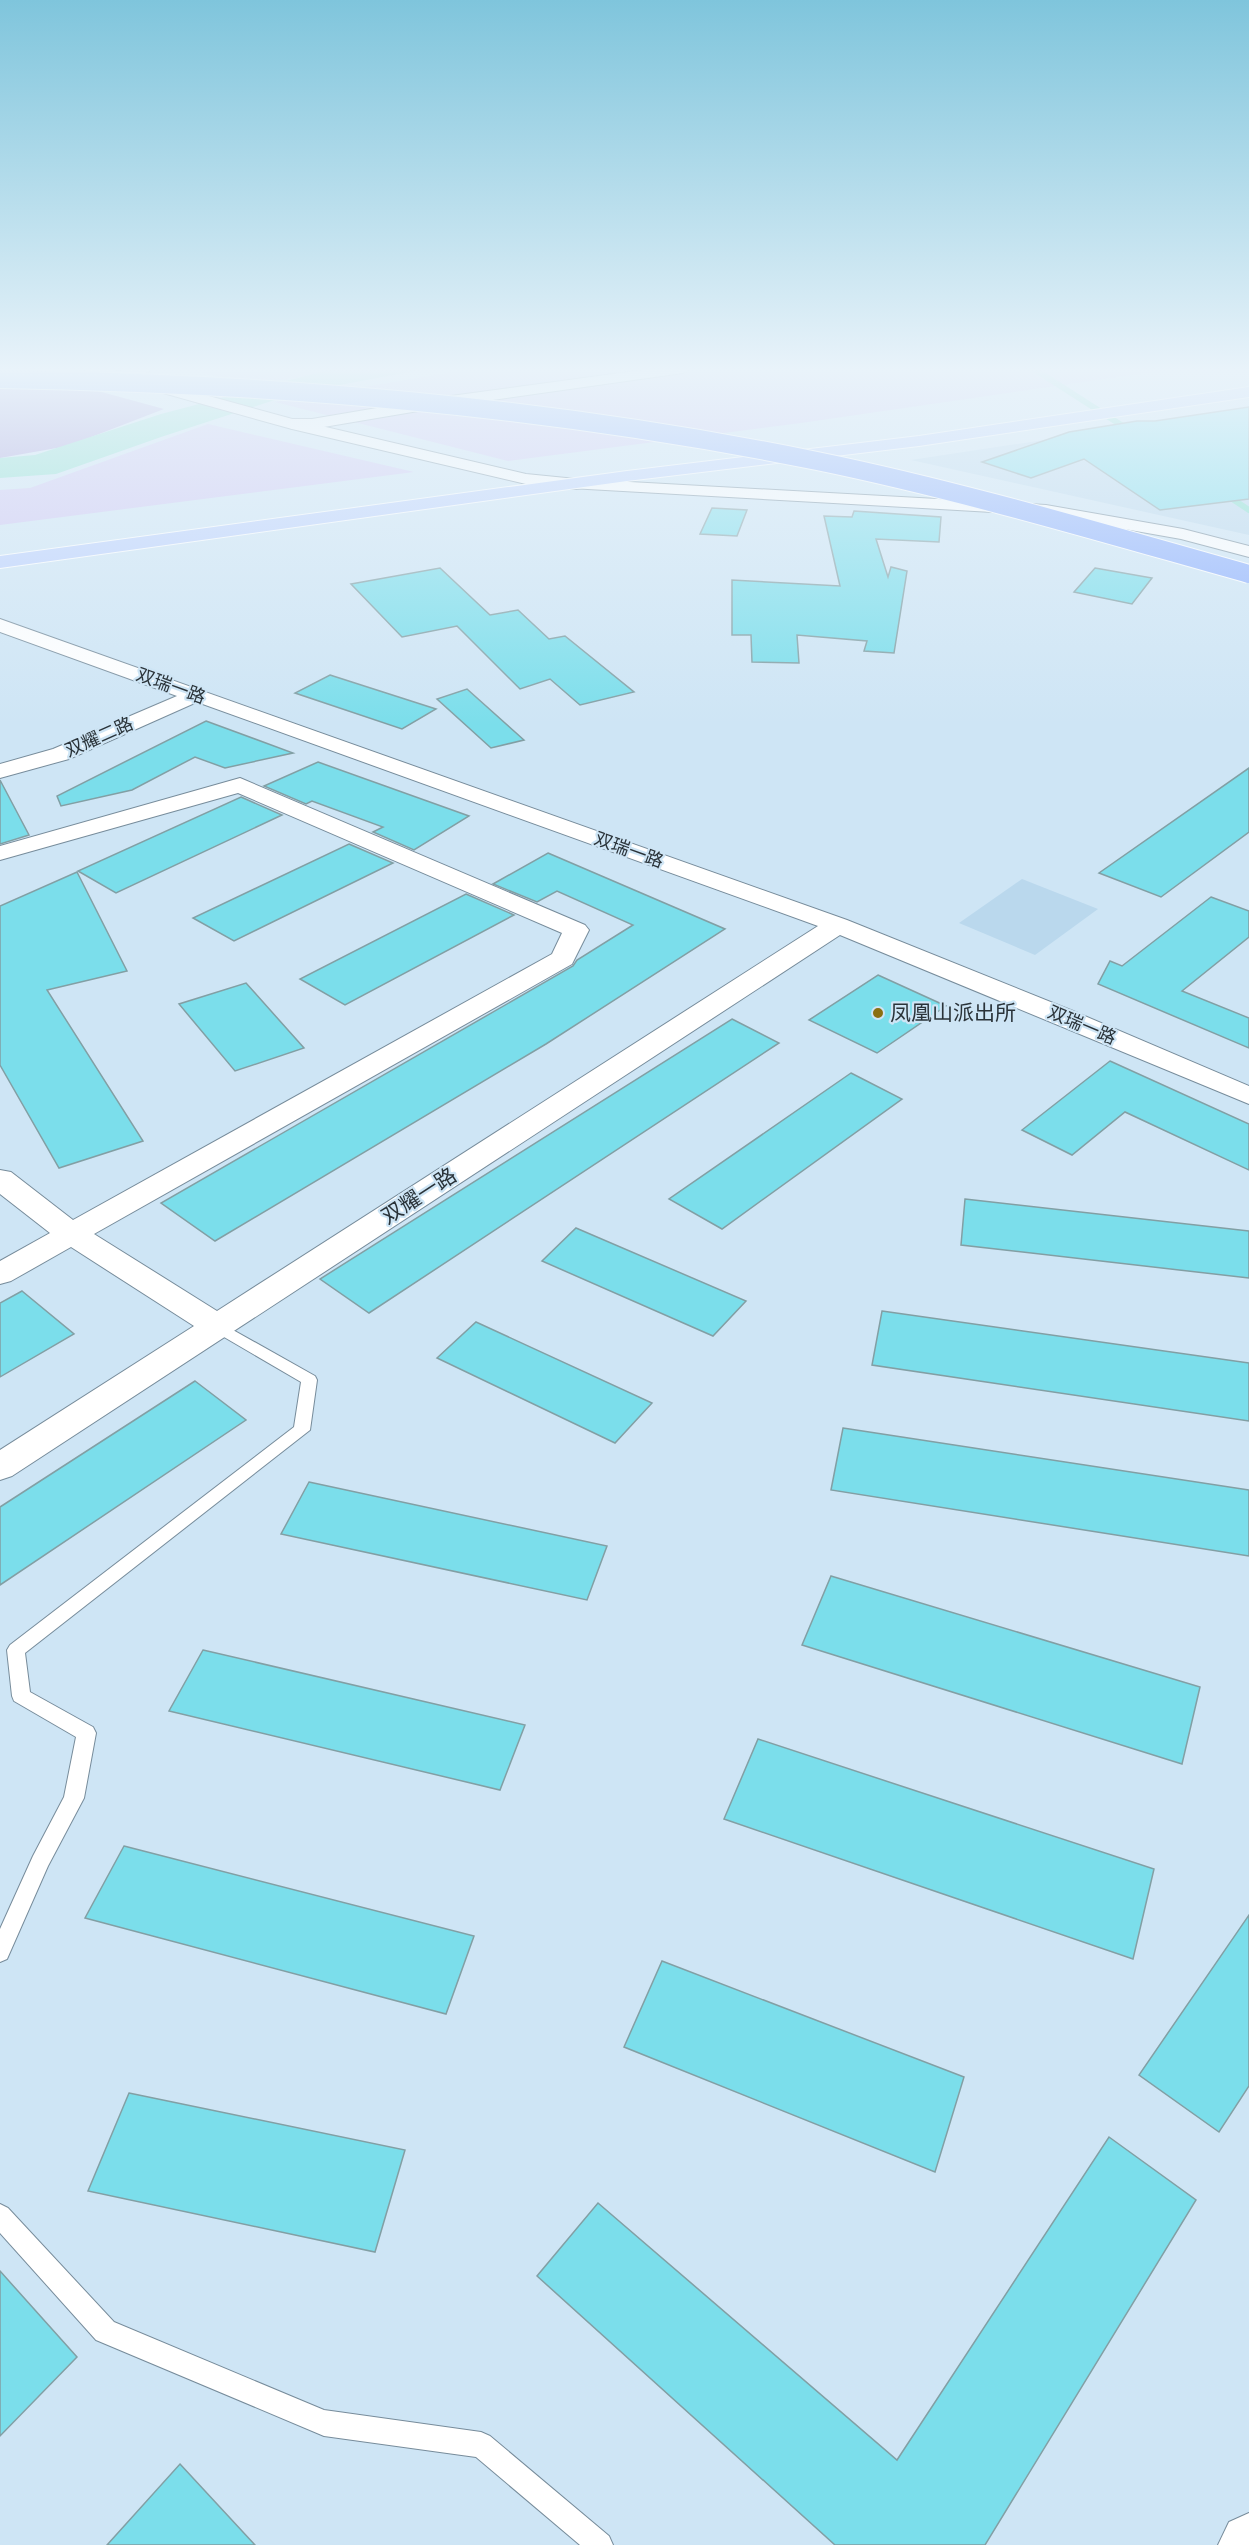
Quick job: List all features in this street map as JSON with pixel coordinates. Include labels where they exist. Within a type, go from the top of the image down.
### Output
[{"type":"highway","points":[[929,488],[1249,574]]},
{"type":"highway","points":[[984,488],[1249,559]]},
{"type":"main road","points":[[0,549],[460,488]]},
{"type":"main road","points":[[0,562],[548,488]]},
{"type":"street","points":[[644,488],[1046,510],[1126,522],[1183,534],[1249,552]]},
{"type":"street","points":[[795,488],[898,495],[1047,513],[1249,564]]},
{"type":"street","points":[[990,507],[1124,547],[1249,574]]},
{"type":"street","name":"双瑞一路","points":[[0,625],[838,925],[1064,1017],[1249,1096]]},
{"type":"street","name":"双耀二路","points":[[0,771],[61,754],[196,695]]},
{"type":"street","points":[[0,853],[240,785],[576,930],[563,959],[0,1274]]},
{"type":"street","name":"双耀一路","points":[[0,1467],[838,925]]},
{"type":"street","points":[[0,1179],[72,1234],[217,1326]]},
{"type":"lane","points":[[0,1952],[40,1862],[74,1798],[86,1733],[21,1696],[16,1650],[302,1430],[309,1380],[217,1326]]},
{"type":"lane","points":[[0,2216],[105,2331],[324,2423],[481,2445],[600,2545]]},
{"type":"shaded area","points":[[291,488],[0,525],[0,490]]},
{"type":"shaded area","points":[[1036,488],[1249,488],[1249,535]]},
{"type":"shaded area","points":[[1022,879],[1098,909],[1035,955],[959,923]]},
{"type":"building","points":[[1127,488],[1249,488],[1249,499],[1160,510]]},
{"type":"building","points":[[712,508],[747,510],[737,536],[700,534]]},
{"type":"building","points":[[854,511],[941,517],[939,542],[876,539],[888,577],[891,567],[907,571],[894,653],[864,651],[867,641],[797,635],[799,663],[752,662],[751,635],[732,635],[732,580],[840,586],[824,516],[852,517]]},
{"type":"building","points":[[440,568],[490,615],[518,610],[549,639],[565,636],[634,692],[580,705],[550,679],[520,689],[457,626],[402,637],[351,584]]},
{"type":"building","points":[[1095,568],[1152,578],[1132,604],[1074,592]]},
{"type":"building","points":[[330,675],[436,709],[402,729],[295,693]]},
{"type":"building","points":[[467,689],[524,740],[491,748],[437,699]]},
{"type":"building","points":[[206,721],[293,753],[225,768],[195,757],[132,790],[61,806],[57,796]]},
{"type":"building","points":[[318,762],[469,816],[414,850],[373,832],[383,827],[312,801],[306,804],[264,786]]},
{"type":"building","points":[[1249,768],[1249,832],[1161,897],[1099,873]]},
{"type":"building","points":[[0,780],[29,835],[0,844]]},
{"type":"building","points":[[241,797],[282,815],[116,893],[78,871]]},
{"type":"building","points":[[349,844],[393,863],[234,941],[193,918]]},
{"type":"building","points":[[548,853],[725,929],[546,1044],[215,1241],[161,1203],[573,966],[577,960],[633,925],[557,891],[537,902],[493,884]]},
{"type":"building","points":[[77,872],[127,971],[47,990],[143,1141],[59,1168],[0,1065],[0,906]]},
{"type":"building","points":[[466,894],[514,915],[345,1005],[300,979]]},
{"type":"building","points":[[1211,897],[1249,911],[1249,937],[1182,991],[1249,1018],[1249,1048],[1098,984],[1110,961],[1122,966]]},
{"type":"building","name":"凤凰山派出所","points":[[878,975],[946,1006],[877,1053],[809,1020]]},
{"type":"building","points":[[246,983],[304,1048],[235,1071],[179,1004]]},
{"type":"building","points":[[732,1019],[779,1043],[369,1313],[320,1279]]},
{"type":"building","points":[[1110,1061],[1249,1124],[1249,1170],[1125,1112],[1072,1155],[1022,1130]]},
{"type":"building","points":[[851,1073],[902,1099],[722,1229],[669,1199]]},
{"type":"building","points":[[965,1199],[1249,1231],[1249,1278],[961,1245]]},
{"type":"building","points":[[576,1228],[746,1301],[713,1336],[542,1261]]},
{"type":"building","points":[[22,1291],[74,1334],[0,1377],[0,1303]]},
{"type":"building","points":[[882,1311],[1249,1363],[1249,1421],[872,1365]]},
{"type":"building","points":[[476,1322],[652,1403],[615,1443],[437,1358]]},
{"type":"building","points":[[195,1381],[246,1420],[0,1585],[0,1507]]},
{"type":"building","points":[[843,1428],[1249,1490],[1249,1556],[831,1490]]},
{"type":"building","points":[[309,1482],[607,1546],[587,1600],[281,1534]]},
{"type":"building","points":[[831,1576],[1200,1687],[1182,1764],[802,1645]]},
{"type":"building","points":[[203,1650],[525,1725],[500,1790],[169,1711]]},
{"type":"building","points":[[758,1739],[1154,1869],[1133,1959],[724,1819]]},
{"type":"building","points":[[124,1846],[474,1936],[446,2014],[85,1918]]},
{"type":"building","points":[[1249,1915],[1249,2086],[1219,2132],[1139,2075]]},
{"type":"building","points":[[662,1961],[964,2077],[935,2172],[624,2047]]},
{"type":"building","points":[[129,2093],[405,2150],[375,2252],[88,2191]]},
{"type":"building","points":[[1109,2137],[1196,2200],[985,2545],[835,2545],[537,2276],[598,2203],[897,2460]]},
{"type":"building","points":[[0,2271],[77,2357],[0,2436]]},
{"type":"building","points":[[180,2464],[255,2545],[107,2545]]},
{"type":"waterway","points":[[1222,492],[1249,510]]},
{"type":"place","name":"凤凰山派出所","points":[[878,1013]]}]
